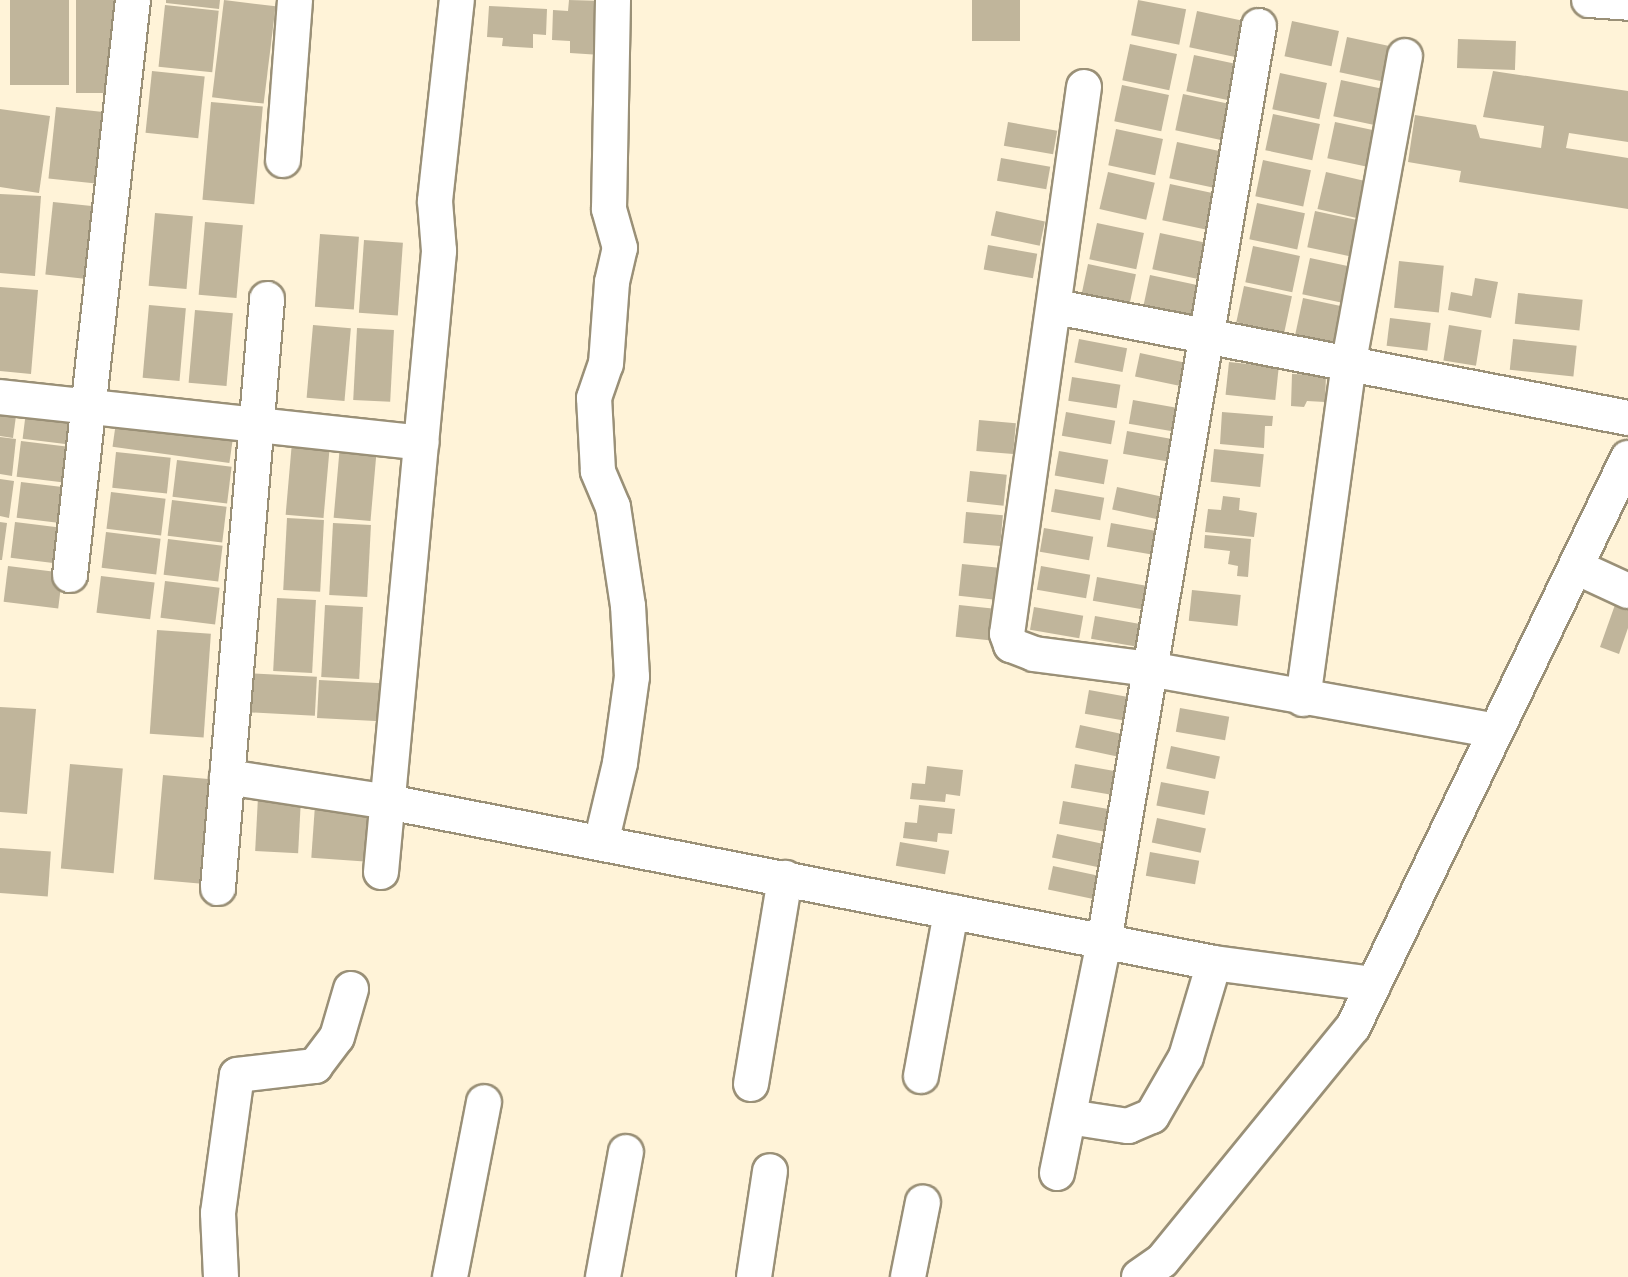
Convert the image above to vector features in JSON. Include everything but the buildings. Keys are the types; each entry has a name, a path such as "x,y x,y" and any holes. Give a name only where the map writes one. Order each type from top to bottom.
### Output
{"street":[{"path":"70,575 133,0"},
{"path":"283,160 295,0"},
{"path":"381,872 439,251 435,201 457,0"},
{"path":"601,843 620,763 632,677 628,606 613,507 598,471 594,398 606,364 610,297 620,248 609,209 613,0"},
{"path":"1589,0 1628,3"},
{"path":"1057,1173 1104,942 1259,26"},
{"path":"1303,699 1349,361 1405,56"},
{"path":"1084,87 1056,307 1007,634 1011,645 1034,654 1149,669 1303,699 1496,731"},
{"path":"218,888 267,299"},
{"path":"1056,307 1349,361 1628,418"},
{"path":"0,397 421,443"},
{"path":"1139,1277 1162,1261 1353,1027 1628,458"},
{"path":"1576,567 1628,591"},
{"path":"227,777 388,802 1214,963 1374,984"},
{"path":"751,1084 785,878"},
{"path":"921,1076 951,912"},
{"path":"1069,1117 1128,1126 1152,1116 1186,1057 1214,963"},
{"path":"221,1277 218,1213 232,1085 237,1075 315,1066 337,1037 351,989"},
{"path":"450,1277 484,1102"},
{"path":"603,1277 626,1152"},
{"path":"754,1277 770,1171"},
{"path":"908,1277 923,1202"}]}
